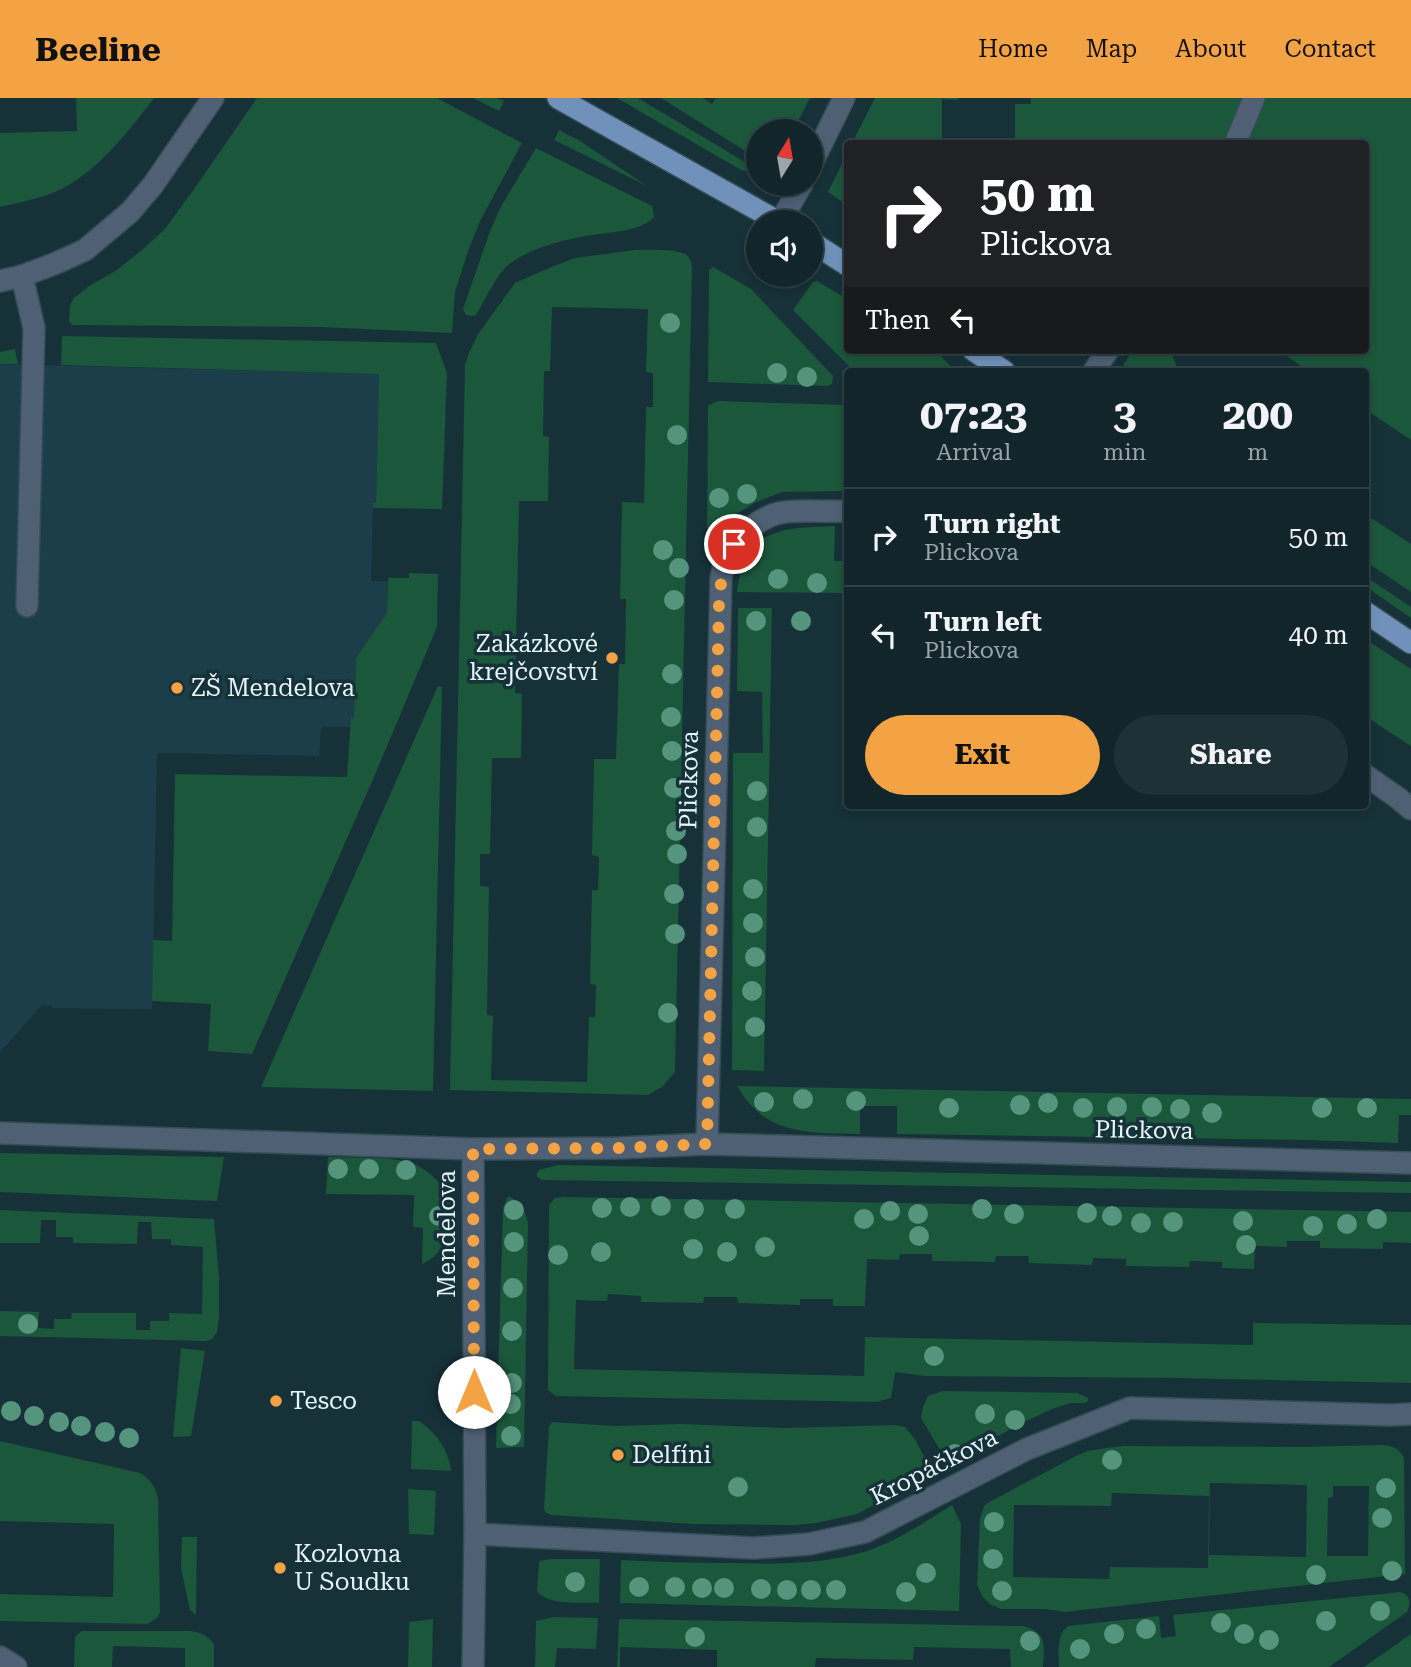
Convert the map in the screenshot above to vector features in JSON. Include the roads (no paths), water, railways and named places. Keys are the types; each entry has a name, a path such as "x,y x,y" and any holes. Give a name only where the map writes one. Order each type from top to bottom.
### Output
{"main road":[{"path":"558,98 759,210"},
{"path":"823,249 844,263"},
{"path":"979,354 1000,368"},
{"path":"1369,615 1411,643"}],"street":[{"path":"0,281 22,276 85,250 130,212 153,185 213,98"},
{"path":"823,141 844,98"},
{"path":"1237,140 1254,98"},
{"path":"22,276 34,328 27,606"},
{"name":"Plickova","path":"707,1144 721,578 726,559 734,544 748,530 766,519 783,512 844,511"},
{"path":"1369,778 1411,809"},
{"name":"Mendelova","path":"0,1133 473,1149 475,1534 472,1667"},
{"name":"Plickova","path":"473,1149 707,1144 1411,1163"},
{"name":"Kropáčkova","path":"475,1534 754,1548 809,1544 864,1532 1027,1449 1130,1408 1411,1414"},
{"path":"0,1657 16,1667"}],"place":[{"name":"Zakázkové krejčovství","path":"612,658"},
{"name":"ZŠ Mendelova","path":"177,688"},
{"name":"Tesco","path":"276,1401"},
{"name":"Delfíni","path":"618,1455"},
{"name":"Kozlovna U Soudku","path":"280,1568"}]}
